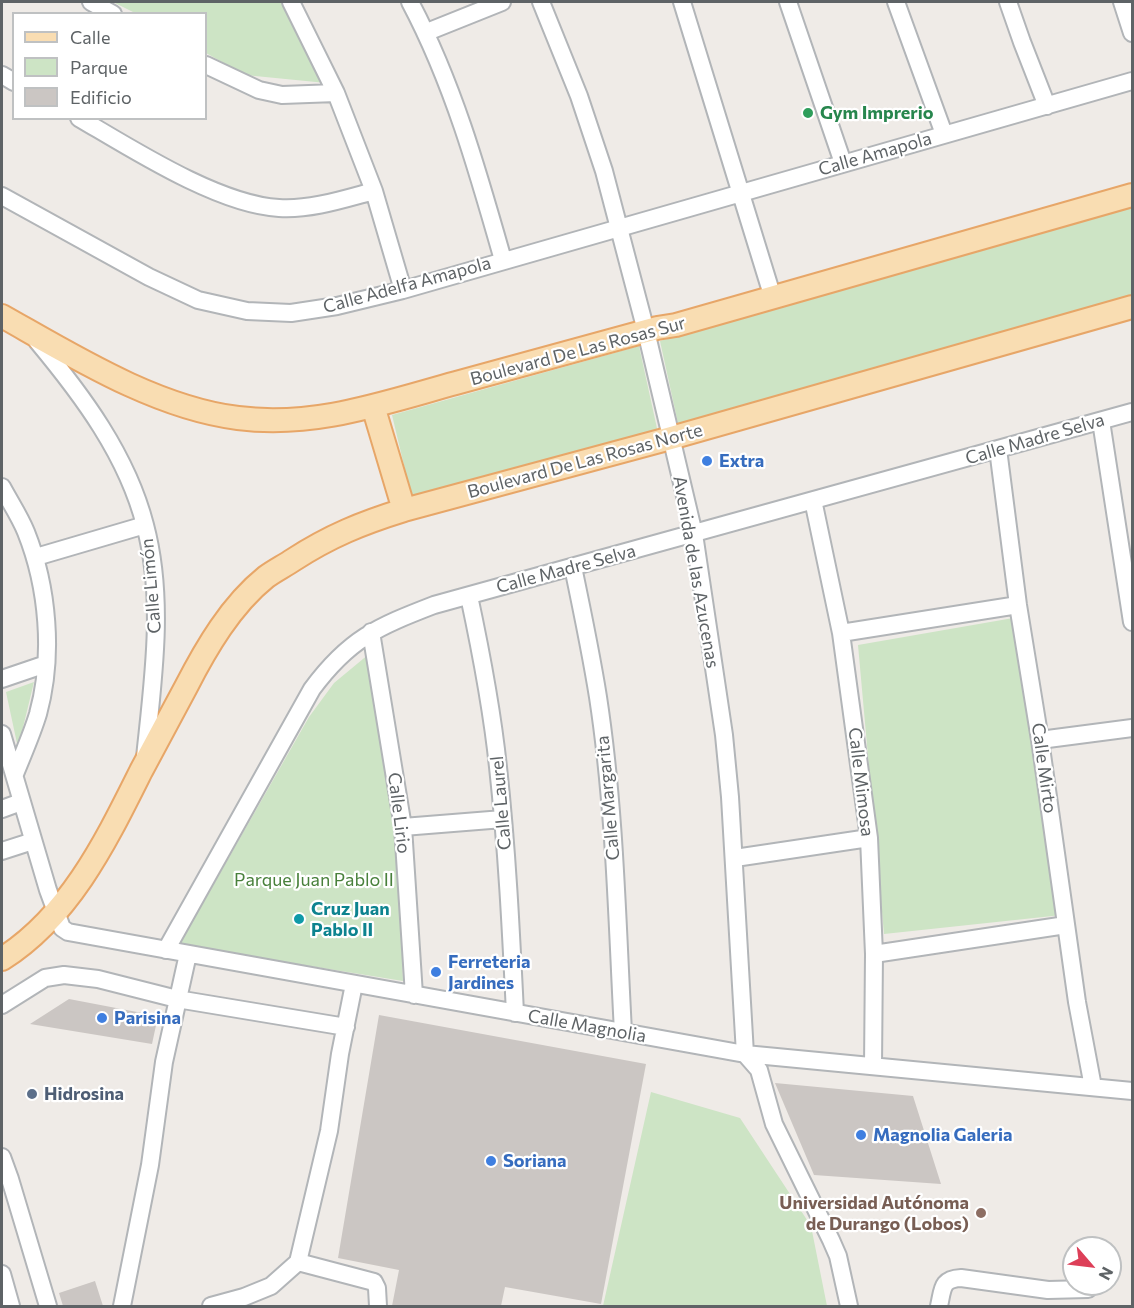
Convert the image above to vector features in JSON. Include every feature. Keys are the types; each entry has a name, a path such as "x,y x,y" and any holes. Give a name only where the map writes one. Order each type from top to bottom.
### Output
{"main road":[{"name":"Boulevard De Las Rosas Sur","path":"2,316 133,386 165,399 207,412 238,418 289,420 321,418 676,325 1132,195"},
{"name":"Boulevard De Las Rosas Norte","path":"2,959 57,913 74,891 96,855 194,672 215,637 240,604 266,577 333,536 404,510 671,438 1132,308"},
{"path":"373,406 404,510"}],"street":[{"path":"91,2 109,12"},
{"path":"291,2 336,93 374,191 403,290"},
{"path":"410,2 427,32 455,105 478,173 503,260"},
{"path":"427,32 502,2"},
{"name":"Avenida de las Azucenas","path":"542,2 579,96 604,171 646,331 694,534 724,735 735,858 745,1054"},
{"path":"682,2 773,298"},
{"path":"788,2 843,163"},
{"path":"896,2 944,134"},
{"path":"1008,2 1047,106"},
{"path":"1122,2 1132,33"},
{"path":"207,65 259,90 282,95 336,93"},
{"name":"Calle Amapola","path":"619,228 1132,81"},
{"path":"83,120 193,181 238,201 279,208 323,205 374,191"},
{"name":"Calle Adelfa Amapola","path":"2,196 149,277 198,300 247,311 291,313 337,306 403,290 619,228"},
{"name":"Calle Limón","path":"30,332 79,394 103,430 124,469 145,525 156,614 155,670 144,766"},
{"name":"Calle Madre Selva","path":"166,950 312,689 329,665 371,632 434,605 1132,412"},
{"path":"1101,421 1128,566 1132,622"},
{"name":"Calle Mirto","path":"998,449 1018,605 1040,740 1086,1061 1093,1087"},
{"path":"2,487 25,529 36,557 42,592 46,664 38,713 15,774"},
{"name":"Calle Mimosa","path":"813,500 842,633 869,838 874,954 873,1066"},
{"path":"36,557 145,525"},
{"name":"Calle Margarita","path":"573,567 598,697 607,778 615,876 623,1032"},
{"name":"Calle Laurel","path":"469,596 487,687 503,819 515,1013"},
{"path":"842,633 1018,605"},
{"name":"Calle Lirio","path":"371,632 403,827 414,995"},
{"path":"2,679 46,664"},
{"path":"1040,740 1132,728"},
{"path":"2,734 21,802 57,913"},
{"path":"2,809 21,802"},
{"path":"403,827 503,819"},
{"path":"735,858 869,838"},
{"path":"2,850 33,841"},
{"name":"Calle Magnolia","path":"57,913 63,928 68,932 745,1054 1132,1091"},
{"path":"874,954 1066,925"},
{"path":"122,1306 148,1175 159,1090 188,954"},
{"path":"2,1005 45,978 64,975 98,980 177,999 346,1027"},
{"path":"211,1306 245,1302 271,1286 298,1262 327,1140 340,1054 354,984"},
{"path":"745,1054 759,1070 774,1125 831,1240 849,1306"},
{"path":"2,1157 48,1306"},
{"path":"298,1262 372,1281 377,1288 378,1306"},
{"path":"2,1274 11,1306"},
{"path":"939,1306 943,1287 951,1279 961,1278 1048,1290 1062,1290"}],"green space":[{"path":"113,2 282,2 326,83 245,75 207,54 207,12 133,12"},
{"path":"1132,207 1132,299 679,428 660,341"},
{"path":"639,346 658,433 413,503 392,415"},
{"path":"1019,617 1062,915 884,934 858,645"},
{"name":"Parque Juan Pablo II","path":"369,654 397,829 403,981 179,945 309,717 334,683"},
{"path":"34,682 18,748 6,692"},
{"path":"651,1092 740,1118 811,1226 827,1306 603,1306"}],"building":[{"path":"69,999 158,1016 152,1044 30,1024"},
{"name":"Soriana","path":"379,1015 646,1064 601,1304 505,1287 501,1306 392,1306 399,1270 338,1258"},
{"name":"Magnolia Galeria","path":"775,1083 913,1096 941,1184 814,1175"},
{"path":"95,1281 103,1306 63,1306 59,1293"}],"place":[{"name":"Gym Imprerio","path":"808,113"},
{"name":"Extra","path":"707,461"},
{"name":"Cruz Juan Pablo II","path":"299,919"},
{"name":"Ferreteria Jardines","path":"436,972"},
{"name":"Parisina","path":"102,1018"},
{"name":"Hidrosina","path":"32,1094"},
{"name":"Magnolia Galeria","path":"861,1135"},
{"name":"Soriana","path":"491,1161"},
{"name":"Universidad Autónoma de Durango (Lobos)","path":"981,1213"}]}
